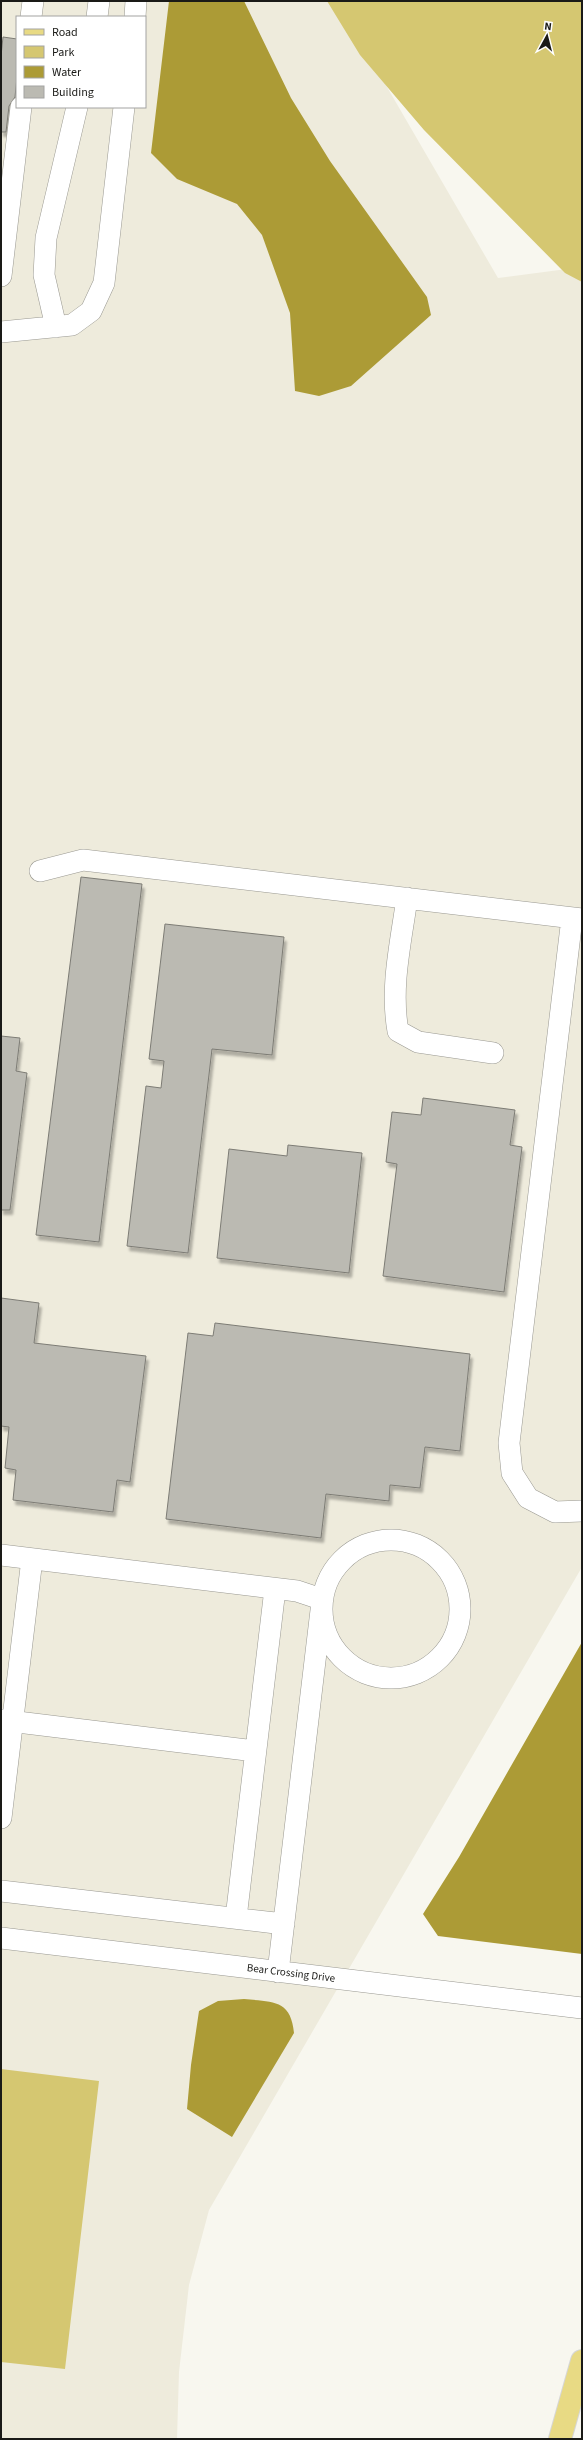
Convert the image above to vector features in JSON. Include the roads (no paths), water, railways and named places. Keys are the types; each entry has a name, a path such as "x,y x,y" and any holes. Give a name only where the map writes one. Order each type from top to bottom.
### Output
{"main road":[{"path":"560,2439 582,2361"}],"lane":[{"path":"31,16 33,1"},
{"path":"97,16 99,1"},
{"path":"135,16 136,1"},
{"path":"1,276 21,108"},
{"path":"56,327 44,275 46,238 77,108"},
{"path":"1,332 72,325 91,311 104,283 124,108"},
{"path":"40,871 83,860 577,919 509,1443 512,1472 528,1498 555,1512 582,1511"},
{"path":"407,898 395,983 395,1011 398,1031 418,1042 493,1053"},
{"path":"278,1972 322,1602 327,1582 337,1565 352,1552 364,1546 390,1540 410,1542 428,1550 446,1566 457,1587 461,1610 457,1633 445,1654 427,1669 405,1677 382,1678 359,1671 340,1657 329,1641 322,1622 322,1602"},
{"path":"1,1555 274,1589 307,1594 322,1602"},
{"path":"1,1818 7,1721 32,1559"},
{"path":"236,1918 274,1589"},
{"path":"7,1721 255,1751"},
{"path":"1,1891 284,1924"},
{"name":"Bear Crossing Drive","path":"1,1938 582,2008"}],"water":[{"path":"169,1 244,1 291,98 330,161 427,297 431,315 351,386 319,396 295,391 290,313 262,235 237,204 177,179 151,153"},
{"path":"582,1642 582,1954 438,1936 423,1914 459,1857"},
{"path":"244,1999 271,2002 284,2008 289,2014 294,2033 232,2137 187,2109 191,2065 199,2011 218,2001"}]}
